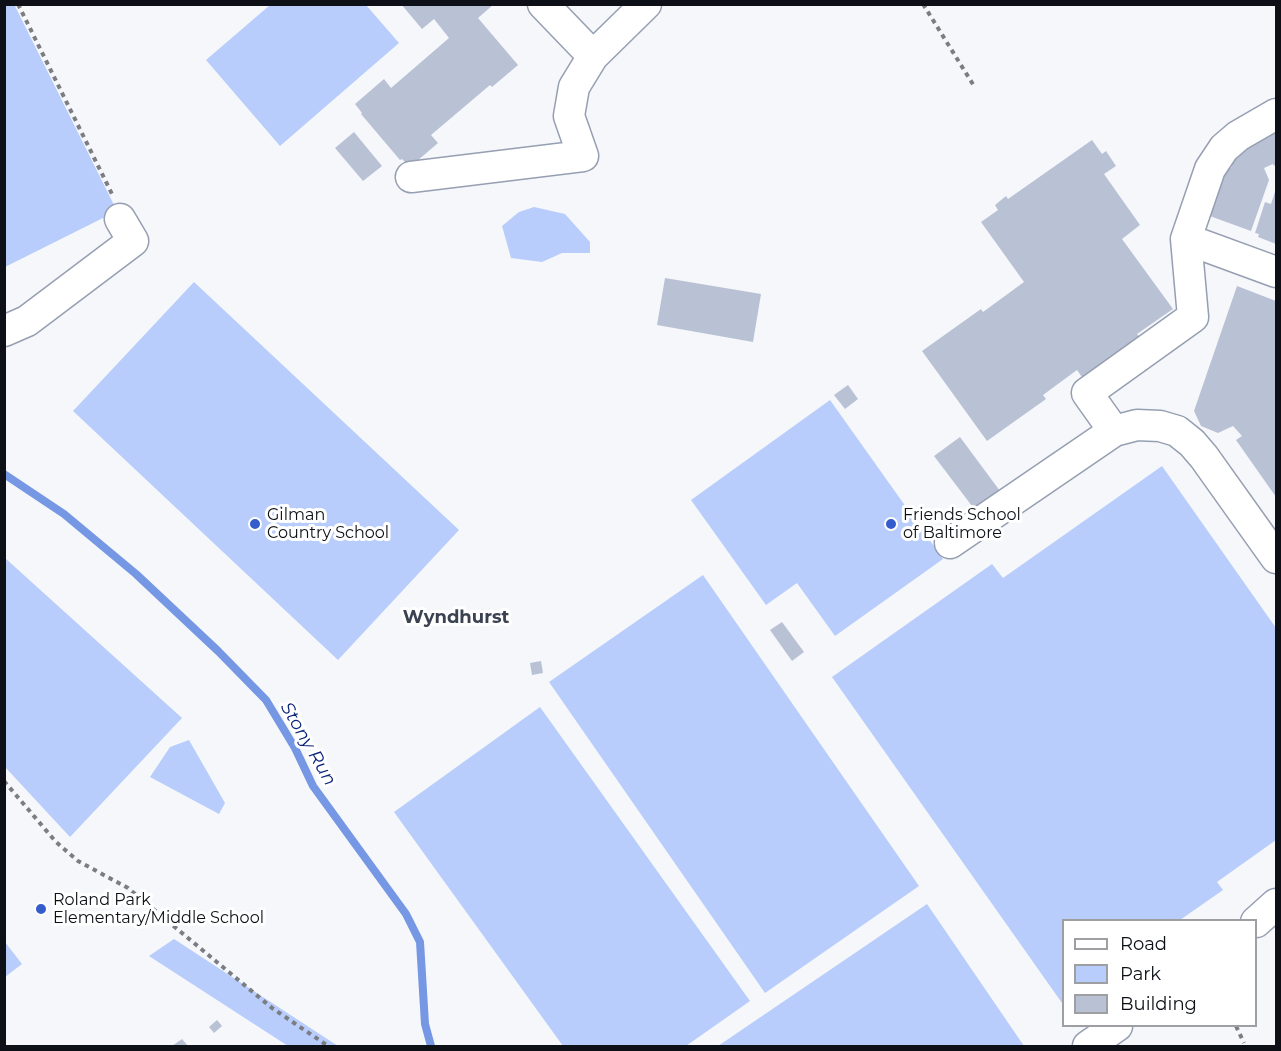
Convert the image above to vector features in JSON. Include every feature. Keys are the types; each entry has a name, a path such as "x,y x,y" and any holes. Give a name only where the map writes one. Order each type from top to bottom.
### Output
{"lane":[{"path":"543,4 593,56"},
{"path":"411,177 583,156 569,116 574,87 593,56 646,4"},
{"path":"1114,431 1087,393 1193,317 1186,239 1210,169 1224,148 1238,136 1276,114"},
{"path":"4,331 27,321 133,241 120,219"},
{"path":"1186,239 1276,272"},
{"path":"950,543 1114,431 1137,425 1160,426 1177,431 1204,457 1276,558"},
{"path":"1257,921 1276,904"},
{"path":"1088,1047 1116,1027"}],"path":[{"path":"18,4 115,200 120,219"},
{"path":"923,4 974,87"},
{"path":"4,781 56,843 78,861 128,888 272,1008 325,1046"},
{"path":"4,786 11,789"},
{"path":"1236,1027 1244,1043"}],"green space":[{"path":"14,4 117,211 5,267 4,5"},
{"path":"270,5 366,5 399,43 280,146 206,60"},
{"path":"534,207 565,214 590,242 590,253 562,253 542,262 511,258 502,226 519,212"},
{"path":"194,282 459,530 338,660 73,411"},
{"path":"830,400 943,559 835,636 797,583 766,605 691,500"},
{"path":"1162,466 1276,628 1276,840 1217,882 1223,890 1181,919 1062,919 1062,1003 832,677 992,564 1003,578"},
{"path":"5,558 182,718 70,837 5,767"},
{"path":"703,575 919,886 765,993 549,682"},
{"path":"540,707 750,1001 686,1046 563,1046 394,812"},
{"path":"189,740 225,803 219,814 150,777 170,747"},
{"path":"927,904 1024,1046 718,1046"},
{"path":"174,939 338,1046 288,1046 149,956"},
{"path":"5,942 22,964 5,977"}],"building":[{"path":"401,4 494,4 478,18 518,65 492,87 490,85 431,135 438,143 410,167 402,159 400,160 355,104 384,79 391,88 449,38 434,19 422,29"},
{"path":"1276,121 1276,164 1264,168 1269,180 1251,231 1207,215 1225,166 1231,168 1239,146"},
{"path":"354,132 382,166 363,181 335,148"},
{"path":"1092,140 1102,154 1106,151 1116,166 1104,174 1140,225 1122,239 1173,309 1137,334 1141,339 1084,380 1077,370 1043,395 1046,399 987,441 922,351 981,309 983,312 1024,282 981,222 998,210 995,205 1006,196 1008,199"},
{"path":"1276,189 1276,244 1258,237 1259,234 1255,233 1265,202 1271,204"},
{"path":"665,278 761,294 753,342 657,325"},
{"path":"1237,286 1276,301 1276,497 1236,440 1242,436 1233,426 1218,433 1201,426 1194,411"},
{"path":"848,385 858,399 845,409 834,395"},
{"path":"960,437 1000,491 975,510 934,456"},
{"path":"782,622 804,652 792,661 770,630"},
{"path":"541,661 543,673 532,675 530,663"},
{"path":"217,1020 222,1026 214,1033 209,1027"},
{"path":"182,1039 188,1046 172,1046"}],"waterway":[{"name":"Stony Run","path":"4,474 64,514 136,574 266,700 295,748 313,786 406,914 420,942 425,1024 431,1046"}],"place":[{"name":"Gilman Country School","path":"255,524"},
{"name":"Friends School of Baltimore","path":"891,524"},
{"name":"Roland Park Elementary/Middle School","path":"41,909"}],"district":[{"name":"Wyndhurst","path":"456,618"}]}
